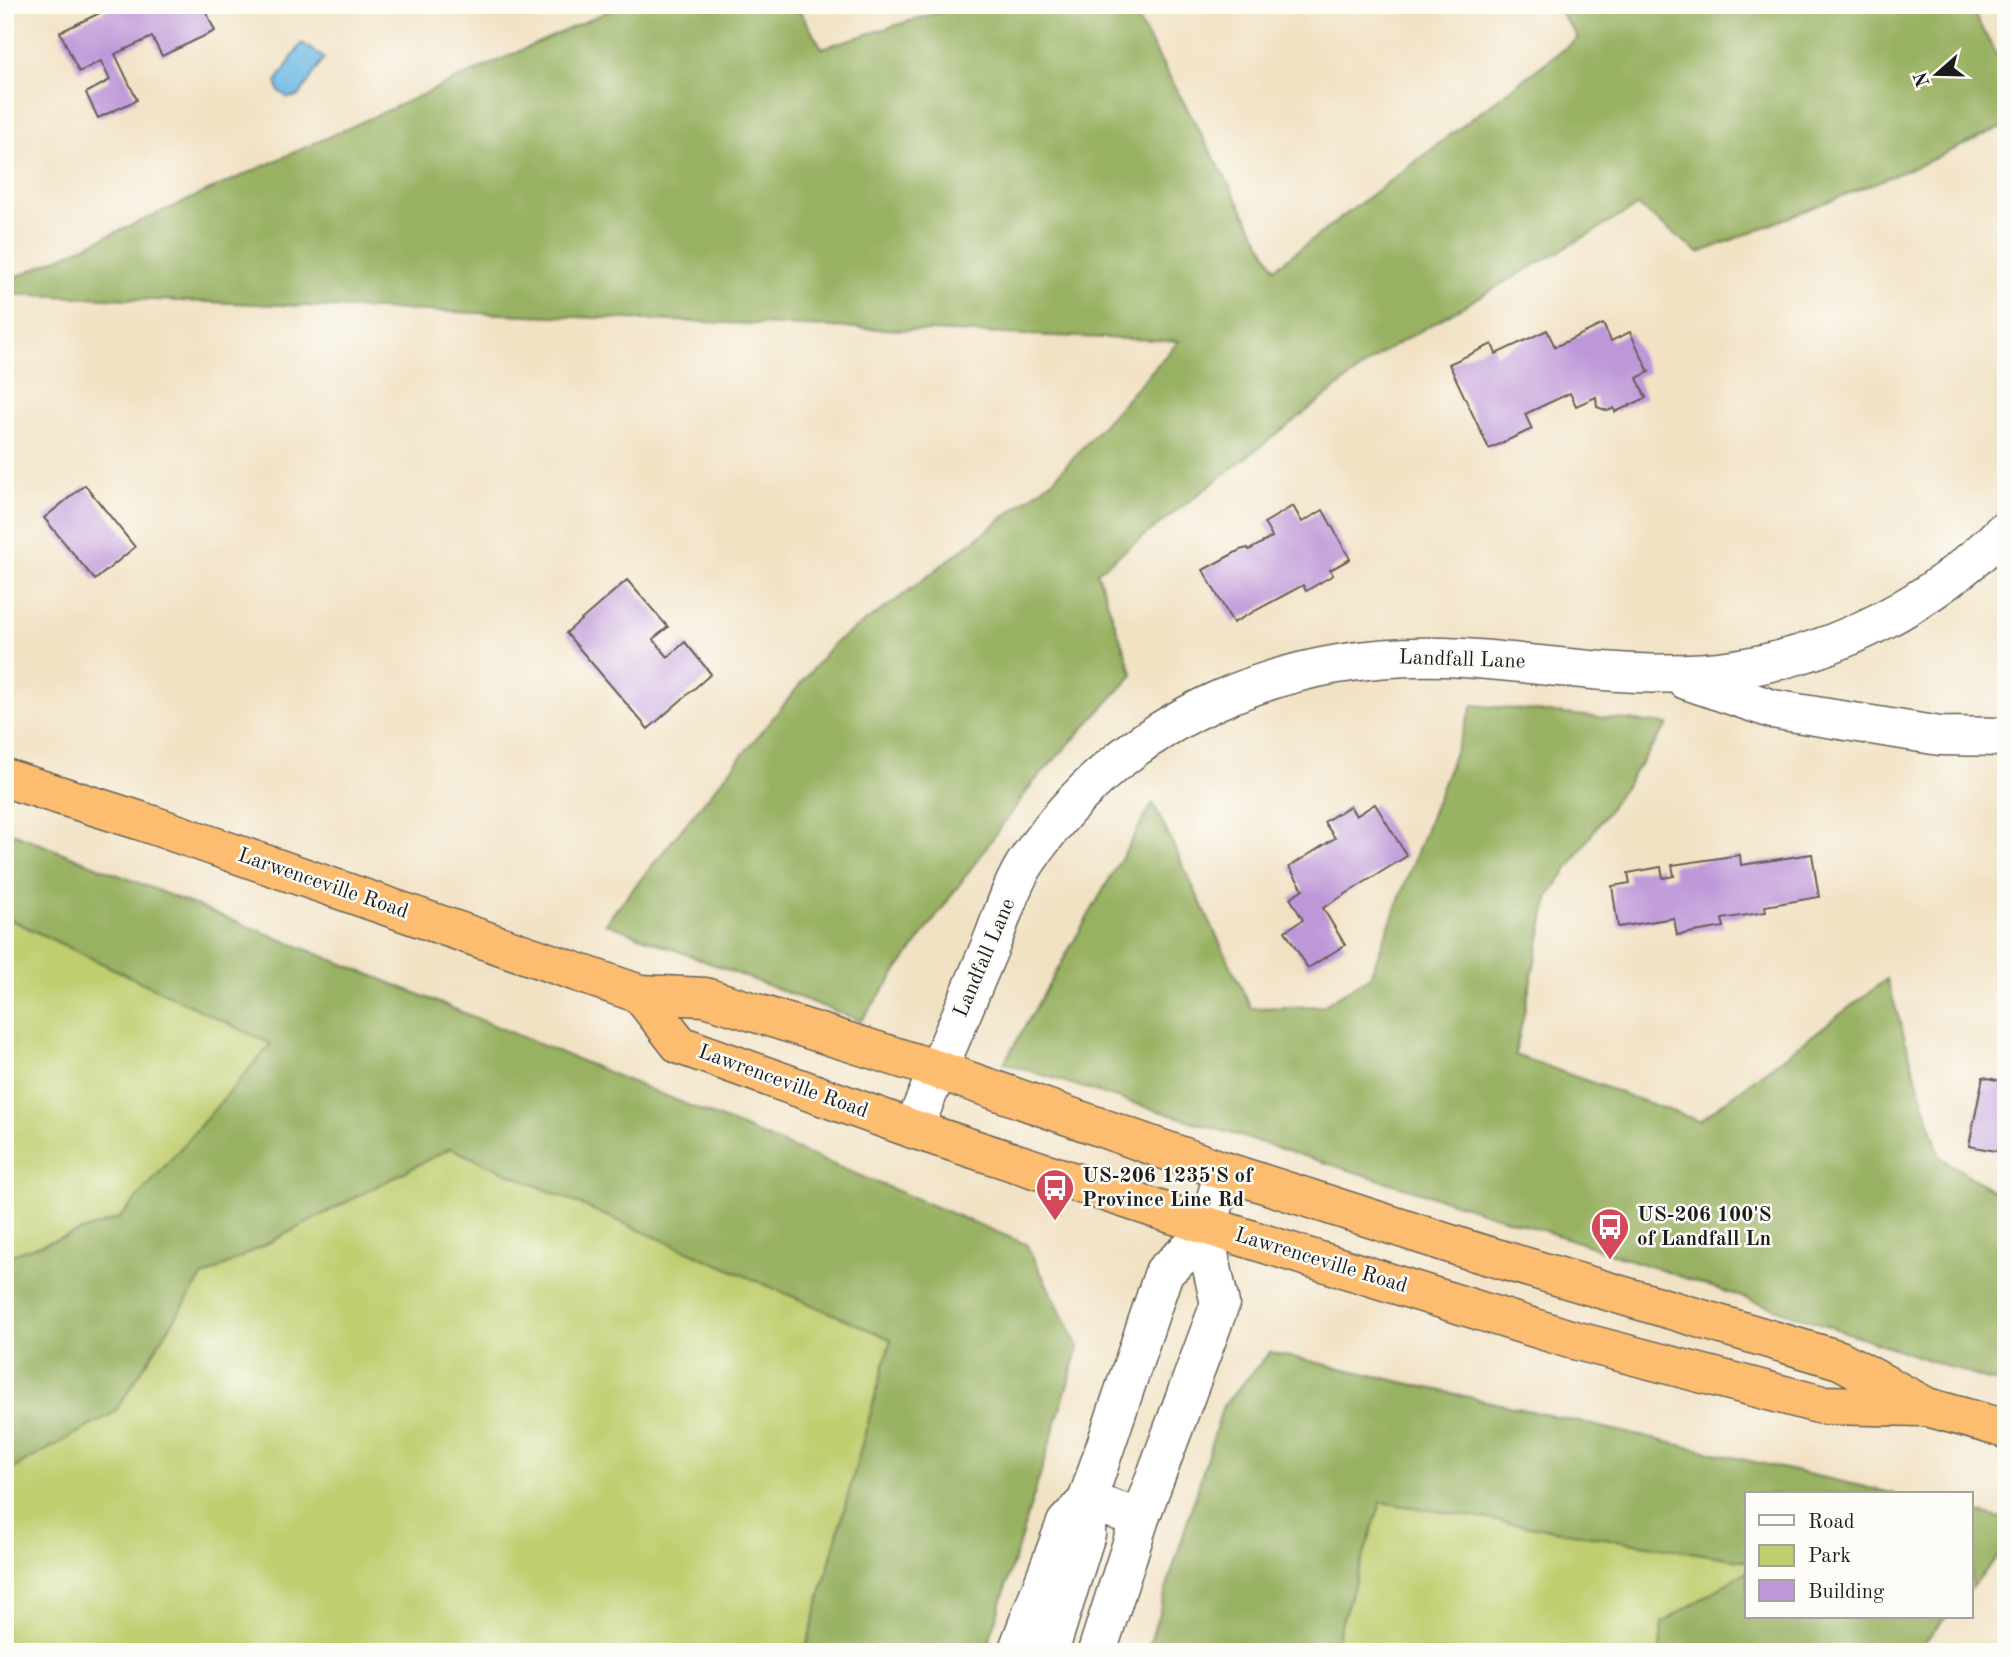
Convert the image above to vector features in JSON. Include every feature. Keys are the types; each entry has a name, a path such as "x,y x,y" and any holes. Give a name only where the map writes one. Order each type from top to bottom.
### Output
{"highway":[{"name":"Larwenceville Road","path":"5,778 141,821 640,994"},
{"name":"Lawrenceville Road","path":"640,994 705,997 938,1070 1224,1171 1469,1250 1840,1360 1927,1407 2006,1429"},
{"name":"Lawrenceville Road","path":"640,994 680,1045 1206,1231 1570,1339 1822,1405 1927,1407"}],"street":[{"name":"Landfall Lane","path":"913,1129 1025,863 1065,811 1107,771 1159,731 1209,703 1270,678 1334,662 1408,655 1668,674 1755,665 1789,658 1850,637 1916,603 1975,560 2006,529"},
{"path":"1668,674 1772,709 1940,736 2006,737"},
{"path":"1097,1652 1140,1518 1220,1304 1206,1231 1224,1171"},
{"path":"1049,1652 1086,1534 1087,1501 1164,1272 1206,1231"},
{"path":"1087,1501 1140,1518"},
{"path":"1017,1652 1066,1523 1087,1501"}],"green space":[{"path":"622,5 796,5 822,48 962,5 1130,5 1275,268 1578,38 1555,5 1969,5 2006,72 2006,125 1927,162 1699,253 1638,206 1382,353 1097,572 1133,675 1032,784 861,1021 605,923 834,643 898,599 1055,478 1179,341 5,294 5,282"},
{"path":"1473,705 1668,724 1549,896 1515,1055 1699,1121 1887,979 1940,1157 2006,1199 2006,1386 1548,1232 1004,1063 1153,803 1251,1008 1323,1006 1370,976"},
{"path":"5,830 391,983 1026,1244 1079,1347 986,1652 805,1652 891,1339 450,1148 201,1278 115,1412 5,1473 5,1257 120,1218 271,1044 5,917"},
{"path":"5,917 272,1044 120,1218 5,1257"},
{"path":"450,1148 891,1339 805,1652 5,1652 5,1473 115,1412 201,1278"},
{"path":"1270,1352 1887,1492 1745,1492 1745,1561 1381,1502 1332,1652 1147,1652 1223,1406"},
{"path":"1381,1502 1745,1561 1745,1572 1662,1623 1660,1652 1332,1652"},
{"path":"1972,1511 2006,1519 2006,1547 1972,1587"},
{"path":"1745,1572 1745,1618 1945,1618 1916,1652 1660,1652 1662,1623"}],"water":[{"path":"302,43 324,58 299,96 288,98 279,91 276,82"}],"building":[{"path":"103,5 203,5 215,31 162,56 152,37 115,54 137,100 98,118 86,93 110,80 101,61 79,72 60,32 106,10"},
{"path":"1603,324 1611,341 1630,332 1649,372 1637,378 1646,398 1615,412 1614,408 1608,411 1597,407 1596,397 1576,406 1570,393 1525,414 1532,429 1489,449 1449,364 1492,344 1496,354 1547,330 1555,347"},
{"path":"85,485 135,547 95,580 44,518"},
{"path":"1293,506 1302,522 1323,510 1350,559 1330,570 1333,575 1306,591 1303,585 1233,623 1203,570 1272,537 1264,523"},
{"path":"627,580 668,627 653,639 668,657 685,642 711,674 648,729 566,633"},
{"path":"1375,804 1407,856 1323,908 1345,945 1308,968 1285,931 1303,920 1290,898 1303,889 1289,867 1335,838 1324,822 1350,806 1356,816"},
{"path":"1812,854 1819,897 1765,906 1766,912 1722,919 1724,927 1677,935 1674,918 1618,927 1612,886 1630,883 1628,873 1661,867 1663,878 1674,876 1672,865 1740,855 1741,865"},
{"path":"1983,1077 2006,1082 2006,1153 1969,1146"}],"place":[{"name":"US-206 1235'S of Province Line Rd","path":"1055,1222"},
{"name":"US-206 100'S of Landfall Ln","path":"1610,1261"}]}
